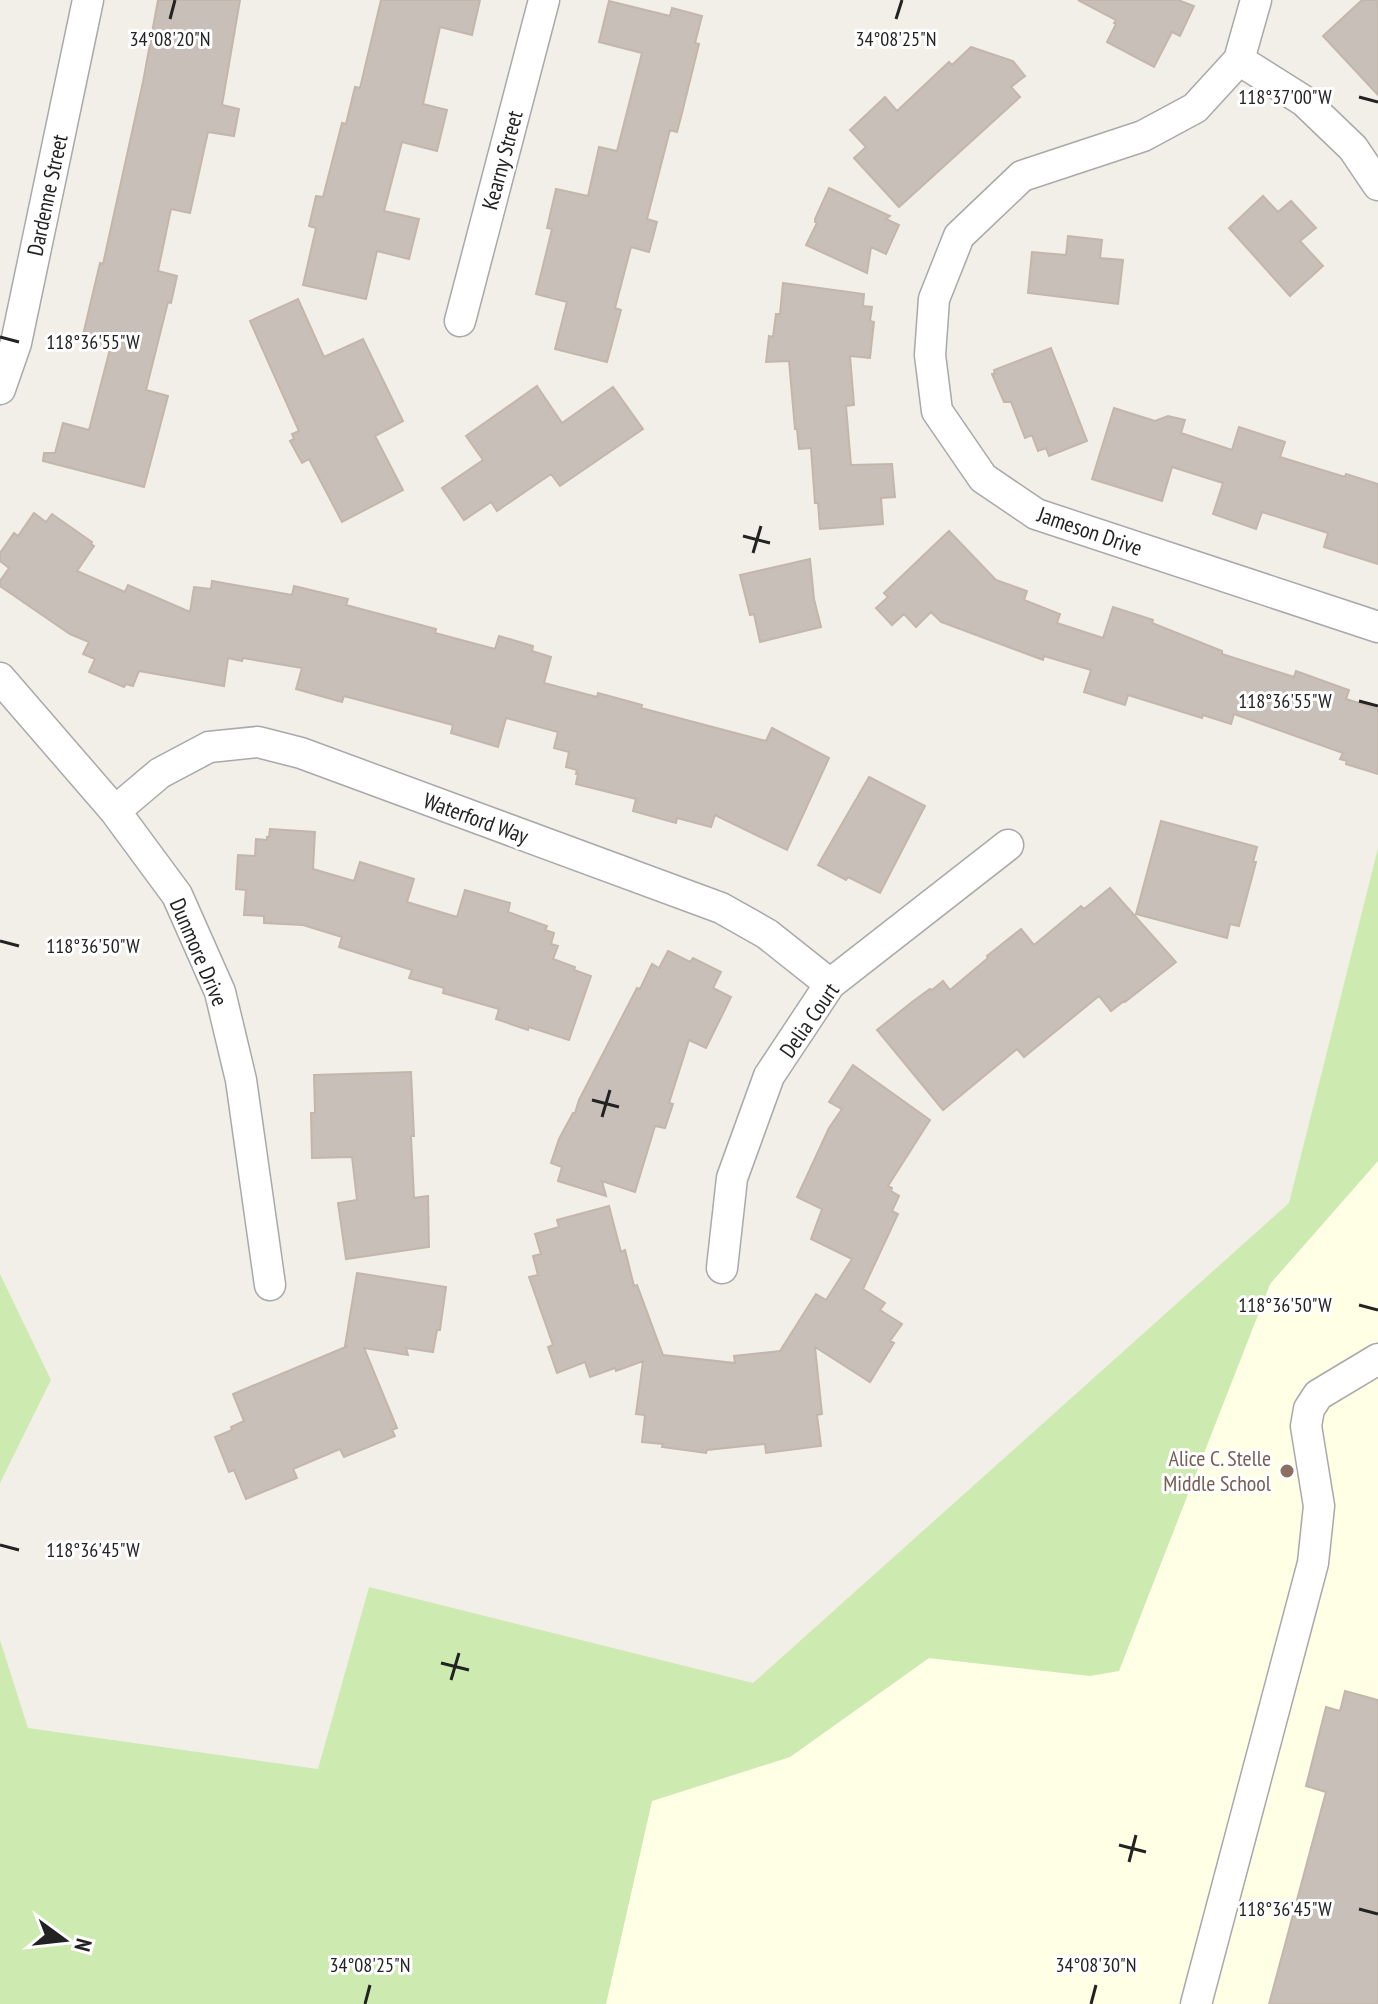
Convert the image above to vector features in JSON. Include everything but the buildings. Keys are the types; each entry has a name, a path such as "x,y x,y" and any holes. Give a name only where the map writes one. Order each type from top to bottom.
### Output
{"street":[{"name":"Dardenne Street","path":"0,389 16,343 88,0"},
{"name":"Kearny Street","path":"460,321 544,0"},
{"name":"Jameson Drive","path":"1256,0 1239,60 1195,108 1143,136 1022,176 959,236 934,299 930,355 937,411 983,478 1036,514 1378,627"},
{"path":"1239,60 1304,101 1353,148 1378,185"},
{"name":"Dunmore Drive","path":"0,678 115,811 177,895 220,992 241,1080 270,1285"},
{"name":"Waterford Way","path":"115,811 160,773 209,747 258,742 301,753 721,908 767,934 830,984"},
{"name":"Delia Court","path":"722,1268 732,1178 769,1076 830,984 1008,845"},
{"path":"1196,2004 1313,1563 1319,1506 1306,1426 1309,1409 1318,1395 1378,1359"}],"shaded area":[{"name":"Alice C. Stelle Middle School","path":"1378,1161 1378,2004 606,2004 652,1801 790,1757 929,1658 1090,1676 1119,1670 1270,1284"}],"green space":[{"path":"1378,848 1378,1161 1270,1284 1119,1671 1090,1676 929,1658 790,1757 652,1801 606,2004 0,2004 0,1640 28,1728 318,1769 369,1587 753,1683 1289,1203"},
{"path":"0,1274 51,1380 0,1483"}],"place":[{"name":"Alice C. Stelle Middle School","path":"1287,1471"}]}
